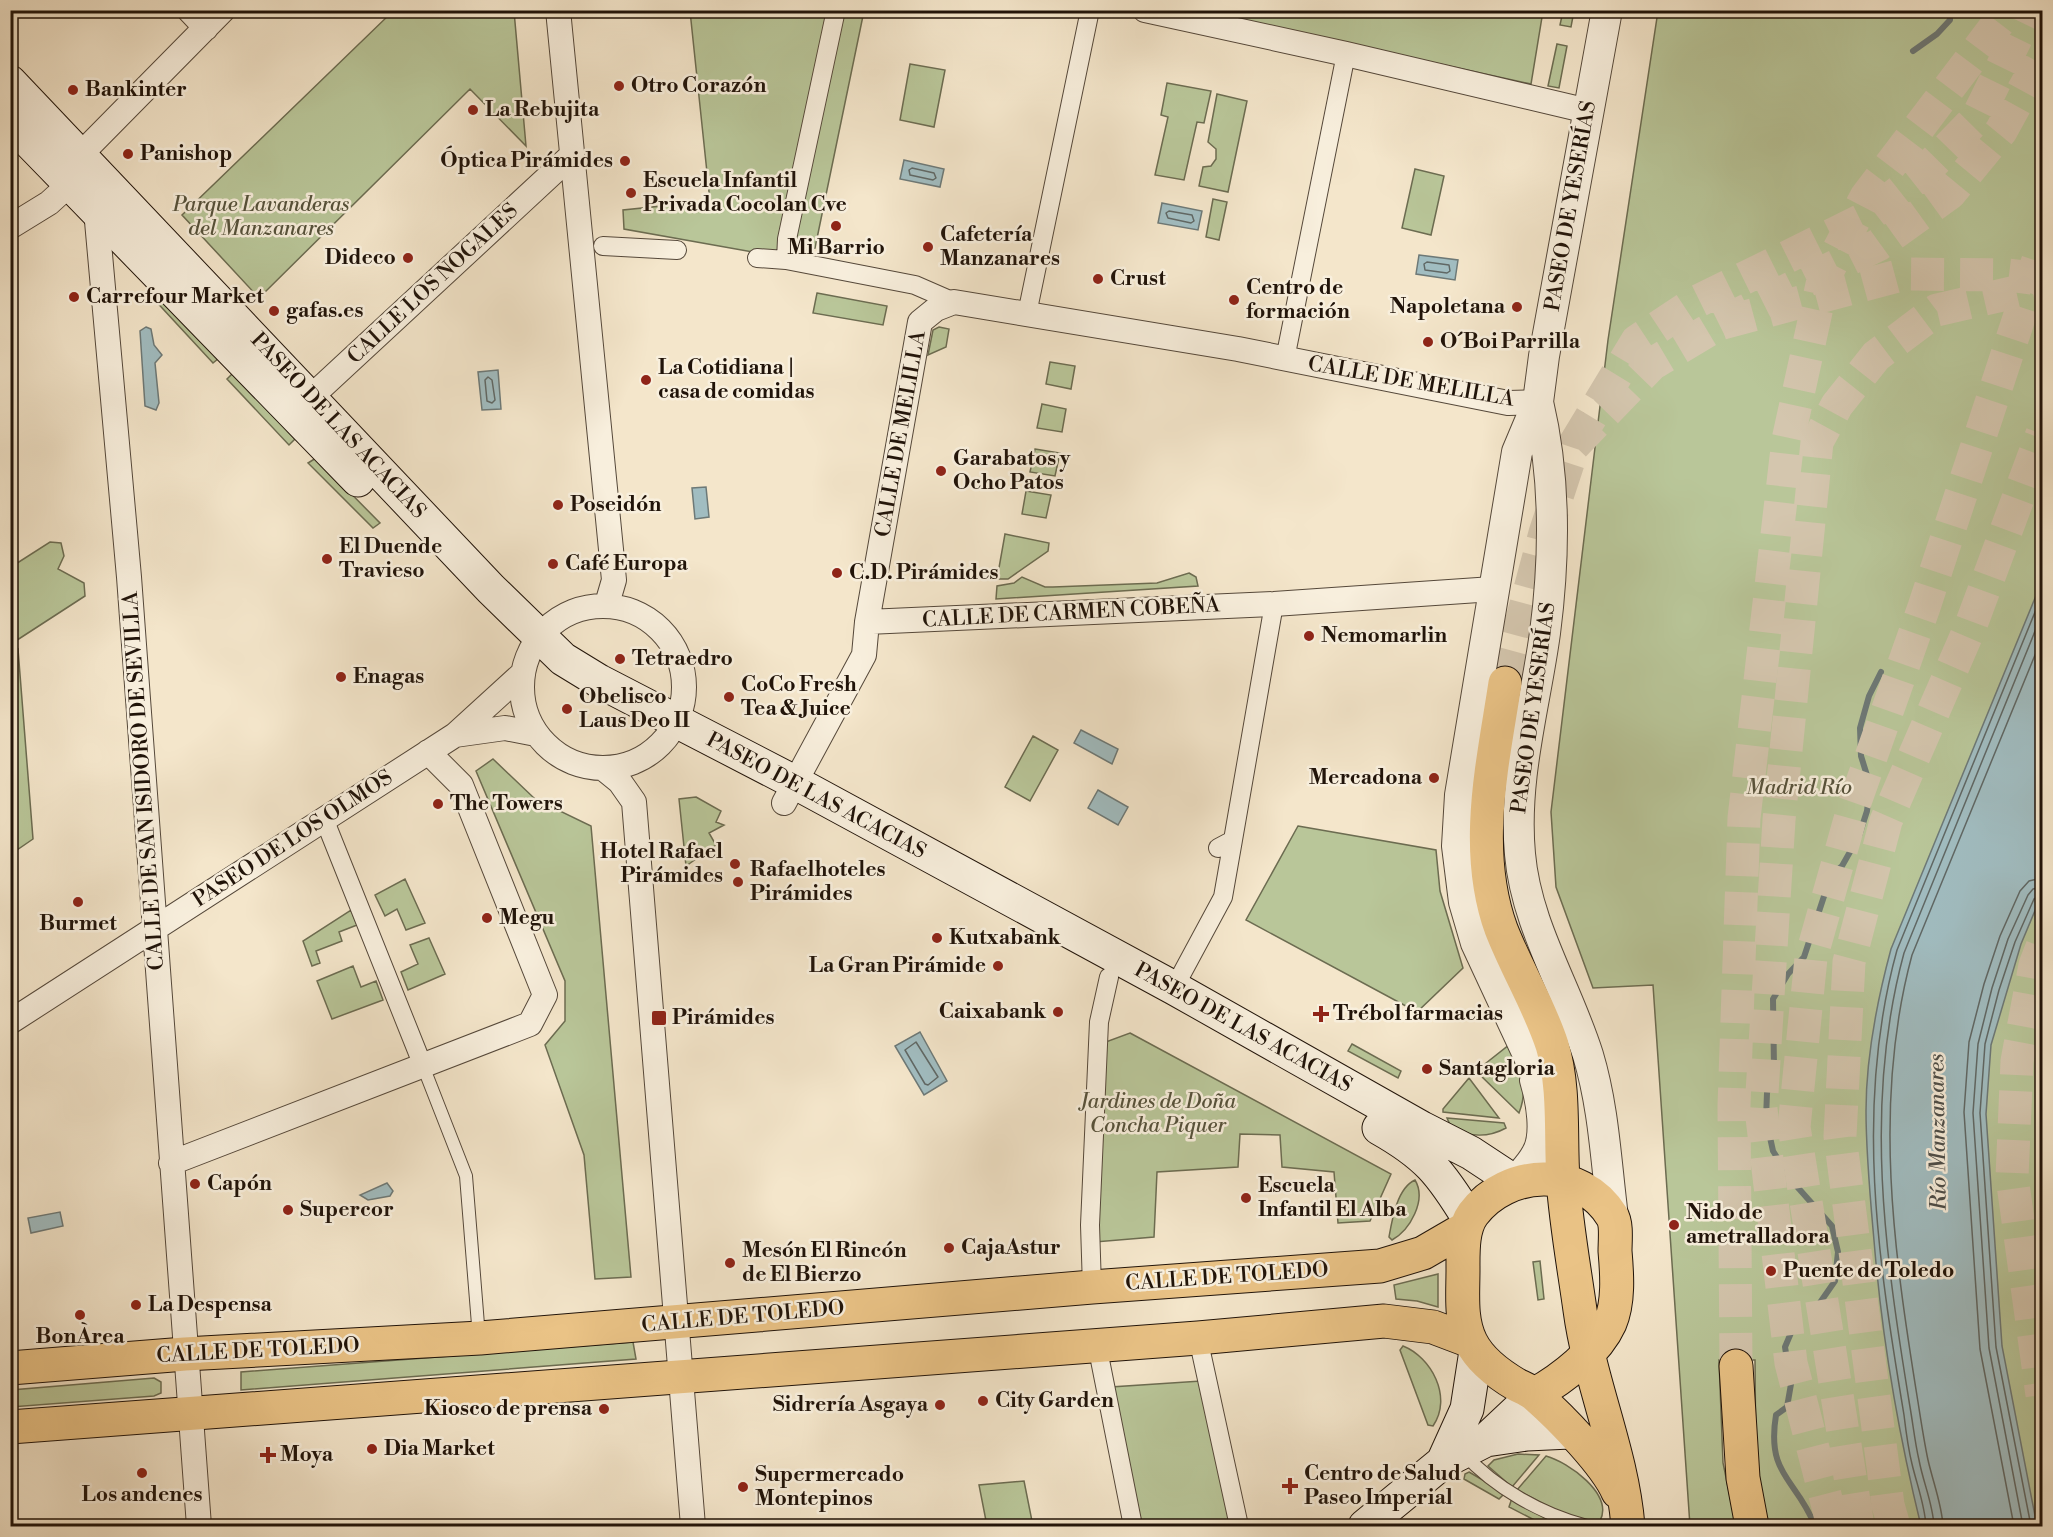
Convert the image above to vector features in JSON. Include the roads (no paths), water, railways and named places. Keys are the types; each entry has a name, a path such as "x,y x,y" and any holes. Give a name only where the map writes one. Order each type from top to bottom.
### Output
{"main road":[{"name":"PASEO DE LAS ACACIAS","path":"10,82 76,168 303,405"},
{"name":"PASEO DE LAS ACACIAS","path":"10,122 76,168 96,210 303,405 491,589 529,655 563,659 670,733 1174,988 1422,1128 1471,1153 1515,1182"},
{"name":"PASEO DE YESERÍAS","path":"1505,682 1488,797 1486,839 1491,894 1501,929 1552,1046 1561,1113 1563,1181 1587,1352 1619,1462 1627,1520"},
{"name":"PASEO DE LAS ACACIAS","path":"790,793 1109,977 1412,1147 1443,1177 1467,1224"},
{"path":"1365,1527 1464,1452 1535,1394 1549,1386 1587,1352 1610,1322 1617,1276 1613,1217 1588,1190 1563,1181 1541,1178 1515,1182"},
{"name":"CALLE DE TOLEDO","path":"10,1368 185,1354 480,1338 1092,1287 1380,1266 1423,1252 1467,1224 1491,1195 1515,1182"},
{"path":"1464,1452 1473,1346 1463,1311 1467,1224"},
{"path":"10,1427 1198,1338 1384,1321 1433,1327 1473,1346 1495,1370 1535,1394 1612,1479 1627,1520"},
{"path":"1736,1366 1742,1469 1752,1527"},
{"path":"1464,1452 1527,1434 1570,1432"}],"street":[{"path":"189,10 206,28"},
{"path":"10,227 49,203 76,168 224,10"},
{"path":"529,655 526,714 536,734 549,748 566,760 584,767 604,769 625,766 645,757 670,733 685,694 682,663 667,636 644,615 607,604 614,580 558,10"},
{"path":"786,260 787,239 836,10"},
{"path":"1027,314 1090,10"},
{"path":"1145,10 1588,111"},
{"name":"PASEO DE YESERÍAS","path":"1561,1113 1530,1059 1476,943 1464,902 1457,846 1460,795 1517,452 1538,402 1544,356 1607,10"},
{"name":"CALLE DE MELILLA","path":"1285,360 1346,54"},
{"name":"CALLE LOS NOGALES","path":"303,405 572,155"},
{"name":"CALLE DE SAN ISIDORO DE SEVILLA","path":"96,210 129,577 199,1527"},
{"path":"603,246 677,250"},
{"name":"CALLE DE MELILLA","path":"757,258 786,260 915,285 954,302 1285,360 1508,403 1538,402"},
{"name":"CALLE DE MELILLA","path":"790,793 864,656 867,622 920,322 936,309 954,302"},
{"name":"PASEO DE YESERÍAS","path":"1538,402 1546,435 1553,548 1545,633 1519,798 1520,856 1530,905 1588,1055 1599,1100 1613,1217"},
{"name":"CALLE DE CARMEN COBEÑA","path":"867,622 1274,604 1493,589"},
{"name":"PASEO DE LOS OLMOS","path":"10,1022 455,735 565,614 581,607 607,604"},
{"path":"1174,988 1223,897 1226,844 1274,604"},
{"name":"PASEO DE LOS OLMOS","path":"455,735 505,728 536,734"},
{"path":"171,1163 530,1024 545,995 461,785 428,752"},
{"path":"604,769 620,782 634,802 693,1527"},
{"path":"324,820 423,1066"},
{"path":"1092,1287 1090,1225 1099,1022 1109,977"},
{"name":"PASEO DE YESERÍAS","path":"1515,1182 1537,1154 1542,1137 1540,1096 1530,1059"},
{"path":"1198,1338 1239,1527"},
{"path":"1097,1345 1133,1527"}],"lane":[{"path":"423,1066 466,1176 480,1338"},
{"path":"1464,1452 1481,1472 1521,1498 1587,1527"}],"water":[{"path":"904,160 944,169 940,187 900,179"},
{"path":"1162,203 1202,211 1198,230 1158,223"},
{"path":"1419,255 1458,260 1455,280 1416,274"},
{"path":"146,327 151,329 154,345 162,355 155,363 159,403 156,410 145,406 140,331"},
{"path":"498,370 501,409 482,410 478,372"},
{"path":"706,487 709,517 695,519 692,488"},
{"name":"Río Manzanares","path":"2042,581 2042,894 2021,944 1991,1045 1986,1114 2002,1346 2037,1526 1921,1526 1893,1390 1878,1286 1866,1129 1866,1090 1870,1049 1891,949"},
{"path":"1081,730 1118,749 1112,764 1074,743"},
{"path":"1098,790 1128,807 1118,825 1088,808"},
{"path":"920,1032 947,1081 924,1095 895,1046"},
{"path":"387,1183 393,1191 390,1196 368,1200 360,1195"},
{"path":"60,1212 63,1226 31,1233 28,1218"}],"waterway":[{"path":"1913,51 1937,34 1950,20 1950,10"},
{"path":"1819,1304 1835,1281 1838,1252 1832,1226 1792,1181 1773,1151 1766,1119 1767,1093 1774,1068 1773,999 1788,974 1804,957 1831,875 1842,866 1859,836 1867,811 1870,785 1861,756 1860,728 1869,696 1881,672"},
{"path":"1796,1321 1785,1347 1791,1384 1787,1407 1776,1415 1775,1451 1779,1465 1808,1510 1815,1526"}],"tunnel":[{"path":"1736,1366 1734,1106 1744,818 1788,440 1823,280 1866,197 2008,10"},
{"path":"1574,445 1637,341 1696,302 1866,218 1924,172 1977,118 2030,10"},
{"path":"1719,324 1878,245 1950,193 2001,131 2042,56"},
{"path":"1858,1526 1794,1127 1811,958 1854,805 1924,607 2042,248"},
{"path":"1505,683 1545,533 1574,445 1652,364 1719,324 1905,274 2007,275 2032,278"},
{"path":"1833,1526 1791,1363 1761,1109 1779,820 1817,442 1837,405 1876,356 1937,310 2042,286"},
{"path":"1894,1526 1888,1505 1840,1136 1849,962 1886,821 1971,625 2042,434"},
{"path":"2042,947 2035,965 2017,1061 2012,1177 2042,1395"}],"place":[{"name":"Otro Corazón","path":"619,86"},
{"name":"Bankinter","path":"73,90"},
{"name":"La Rebujita","path":"473,110"},
{"name":"Panishop","path":"128,154"},
{"name":"Óptica Pirámides","path":"625,161"},
{"name":"Escuela Infantil Privada Cocolan Cve","path":"631,193"},
{"name":"Mi Barrio","path":"836,226"},
{"name":"Cafetería Manzanares","path":"928,247"},
{"name":"Dideco","path":"408,258"},
{"name":"Crust","path":"1098,279"},
{"name":"Carrefour Market","path":"74,297"},
{"name":"Centro de formación","path":"1234,300"},
{"name":"Napoletana","path":"1517,307"},
{"name":"gafas.es","path":"274,311"},
{"name":"O´Boi Parrilla","path":"1428,342"},
{"name":"La Cotidiana | casa de comidas","path":"646,380"},
{"name":"Garabatos y Ocho Patos","path":"941,471"},
{"name":"Poseidón","path":"558,505"},
{"name":"El Duende Travieso","path":"327,559"},
{"name":"Café Europa","path":"553,564"},
{"name":"C.D. Pirámides","path":"837,573"},
{"name":"Nemomarlin","path":"1309,636"},
{"name":"Tetraedro","path":"620,659"},
{"name":"Enagas","path":"341,677"},
{"name":"CoCo Fresh Tea & Juice","path":"729,697"},
{"name":"Obelisco Laus Deo II","path":"567,709"},
{"name":"Mercadona","path":"1434,778"},
{"name":"The Towers","path":"438,804"},
{"name":"Hotel Rafael Pirámides","path":"735,864"},
{"name":"Rafaelhoteles Pirámides","path":"738,882"},
{"name":"Burmet","path":"78,902"},
{"name":"Megu","path":"487,918"},
{"name":"Kutxabank","path":"937,938"},
{"name":"La Gran Pirámide","path":"998,966"},
{"name":"Caixabank","path":"1058,1012"},
{"name":"Trébol farmacias","path":"1321,1014"},
{"name":"Pirámides","path":"659,1018"},
{"name":"Santagloria","path":"1427,1069"},
{"name":"Capón","path":"195,1184"},
{"name":"Escuela Infantil El Alba","path":"1246,1198"},
{"name":"Supercor","path":"288,1210"},
{"name":"Nido de ametralladora","path":"1674,1225"},
{"name":"CajaAstur","path":"949,1248"},
{"name":"Mesón El Rincón de El Bierzo","path":"730,1263"},
{"name":"Puente de Toledo","path":"1771,1271"},
{"name":"La Despensa","path":"136,1305"},
{"name":"BonÀrea","path":"80,1315"},
{"name":"City Garden","path":"983,1401"},
{"name":"Sidrería Asgaya","path":"940,1405"},
{"name":"Kiosco de prensa","path":"604,1409"},
{"name":"Dia Market","path":"372,1449"},
{"name":"Moya","path":"268,1455"},
{"name":"Los andenes","path":"142,1473"},
{"name":"Centro de Salud Paseo Imperial","path":"1290,1486"},
{"name":"Supermercado Montepinos","path":"743,1487"}],"park label":[{"name":"Parque Lavanderas del Manzanares","path":"261,217"},
{"name":"Madrid Río","path":"1799,788"},
{"name":"Jardines de Doña Concha Piquer","path":"1158,1114"}]}
